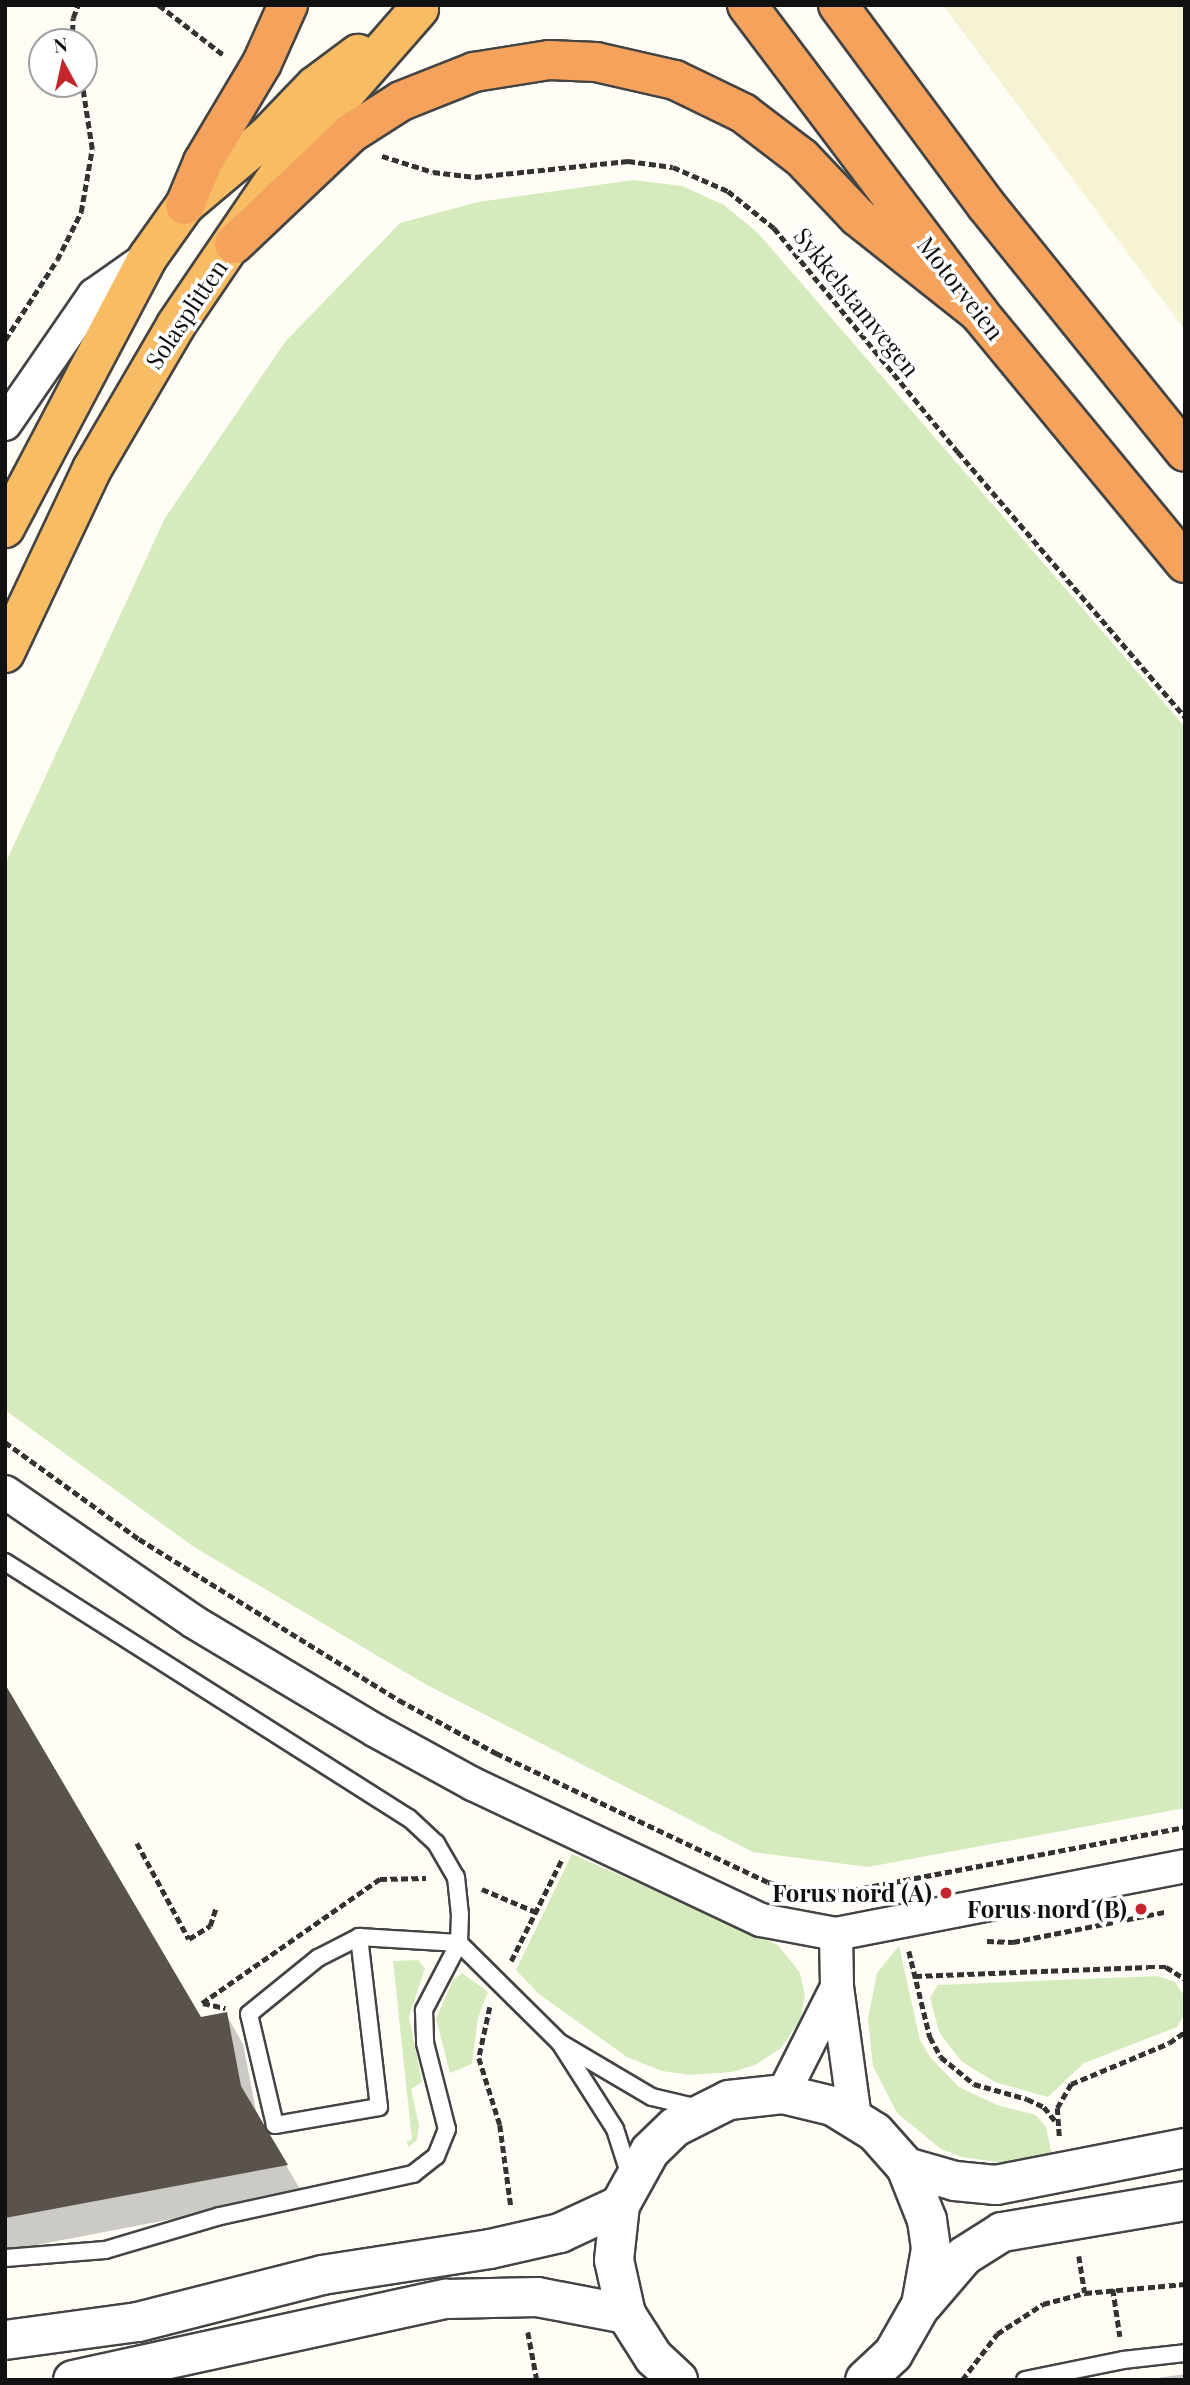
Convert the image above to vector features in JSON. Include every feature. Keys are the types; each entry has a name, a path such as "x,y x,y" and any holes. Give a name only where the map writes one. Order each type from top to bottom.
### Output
{"highway":[{"path":"185,205 203,162 262,63 288,5"},
{"name":"Motorveien","path":"747,5 979,313 1185,563"},
{"path":"838,5 986,205 1185,452"},
{"name":"Solasplitten","path":"5,528 148,257 185,205 267,135 315,86 421,7"},
{"name":"Solasplitten","path":"5,653 92,469 163,346 292,154 421,7"},
{"path":"234,244 351,133 401,101 474,72 549,60 596,62 675,80 743,113 802,158 858,217 979,313"}],"street":[{"path":"5,424 94,295 148,257"},
{"path":"5,1492 216,1636 473,1784 733,1909 799,1931 836,1934 1185,1866"},
{"path":"836,1934 837,1987 855,2118"},
{"path":"783,2094 837,1987"},
{"path":"659,2373 626,2314 614,2260 626,2192 650,2151 675,2127 704,2109 729,2100 783,2094 808,2098 855,2118 906,2167 919,2193 929,2239 929,2277 921,2305 909,2331 870,2378"},
{"path":"906,2167 955,2181 996,2185 1185,2148"},
{"path":"5,2340 138,2322 322,2275 489,2249 560,2233 626,2192"},
{"path":"921,2305 964,2256 1002,2232 1185,2201"},
{"path":"73,2380 131,2374 331,2320 446,2299 537,2297 626,2314"}],"lane":[{"path":"5,1562 409,1818 436,1843 456,1877 459,1944 424,2010 425,2043 446,2129 436,2156 413,2174 220,2216 105,2250 5,2258"},
{"path":"359,1937 379,2107 275,2125 249,2014 318,1958 359,1937 459,1944 560,2043 615,2129 626,2192"},
{"path":"560,2043 652,2097 704,2109"},
{"path":"1026,2380 1123,2360 1185,2353"}],"path":[{"path":"73,28 78,5"},
{"path":"159,5 228,58"},
{"path":"5,340 57,260 81,212 92,149 84,98"},
{"name":"Sykkelstamvegen","path":"378,154 419,169 475,177 628,161 673,167 728,191 774,228 958,452 1185,717"},
{"path":"5,1442 139,1539 399,1700 507,1758 768,1882 796,1889 852,1890 1185,1827"},
{"path":"137,1843 189,1939 210,1926 216,1906"},
{"path":"972,1940 1013,1942 1164,1912"},
{"path":"919,1942 908,1948 930,2038 956,2073 997,2093 1044,2107 1056,2122 1060,2097 1078,2079 1169,2043 1185,2032"},
{"path":"915,1976 1148,1966 1166,1967 1185,1979"},
{"path":"1078,2253 1085,2293"},
{"path":"962,2380 997,2334 1020,2316 1085,2293 1185,2284"},
{"path":"1113,2289 1123,2360"},
{"path":"526,2324 537,2380"}],"shaded area":[{"path":"943,5 1185,5 1185,330 1132,259"}],"green space":[{"path":"633,180 682,186 724,205 758,233 1185,727 1185,1808 868,1867 753,1852 425,1684 194,1547 5,1410 5,864 165,518 285,342 400,223 478,202"},
{"path":"572,1854 778,1945 800,1973 805,1995 801,2018 781,2048 755,2065 732,2072 690,2075 662,2071 627,2057 539,1994 516,1970"},
{"path":"899,1946 920,2040 930,2057 959,2087 997,2105 1036,2115 1046,2127 1052,2155 1005,2163 962,2157 941,2149 897,2113 873,2066 868,2019 877,1973"},
{"path":"418,1960 425,1968 409,2017 422,2082 411,2089 419,2125 417,2140 408,2147 407,2141 412,2140 393,1961"},
{"path":"462,1973 488,1992 478,2018 472,2064 450,2073 436,2019 453,1980"},
{"path":"1157,1976 1175,1982 1185,1997 1184,2015 1177,2027 1084,2063 1048,2097 995,2082 961,2061 939,2032 930,1998 938,1985"}],"building":[{"path":"5,1684 201,2017 227,2012 241,2086 288,2165 5,2218"}],"place":[{"name":"Forus nord (A)","path":"946,1893"},
{"name":"Forus nord (B)","path":"1141,1909"}]}
